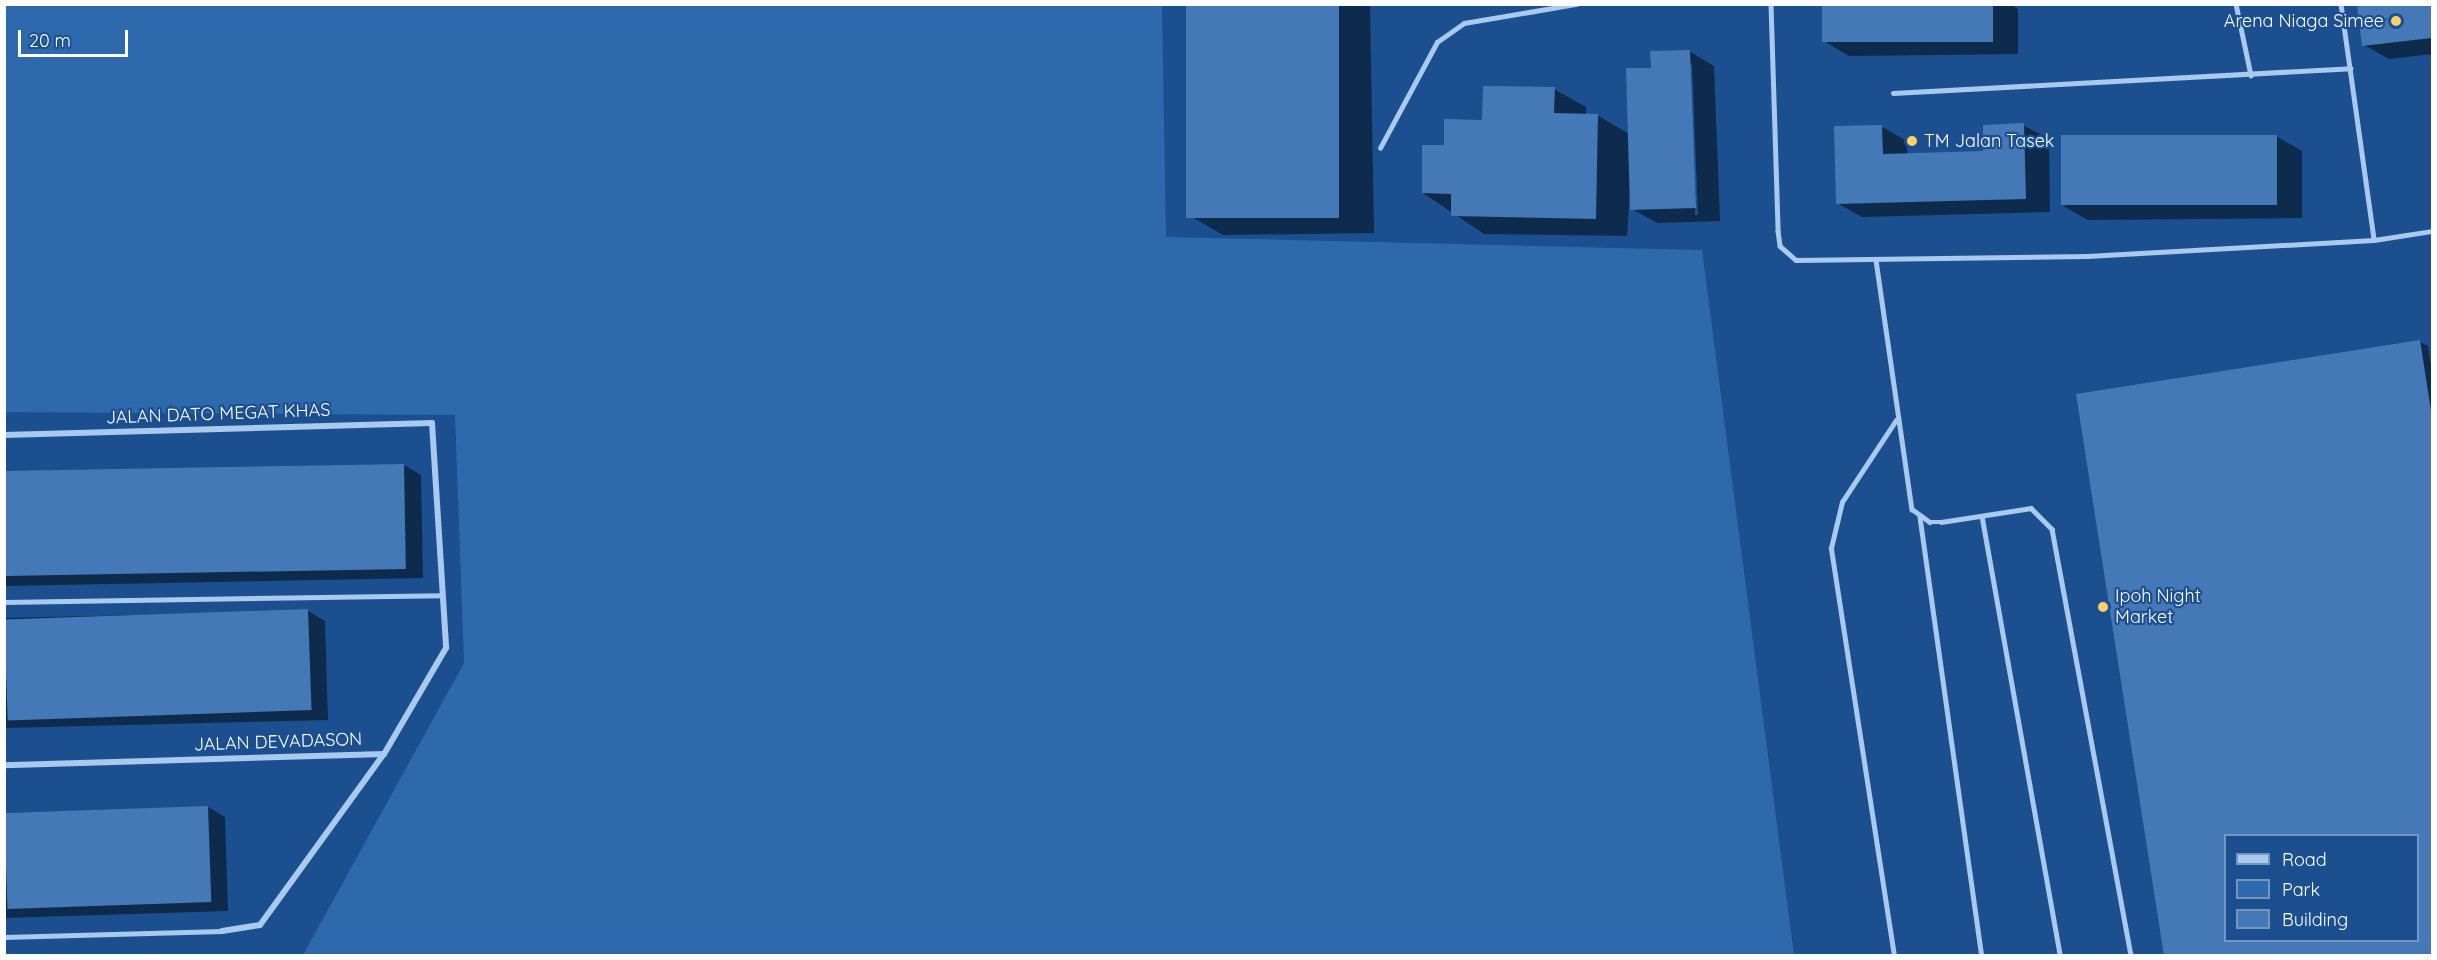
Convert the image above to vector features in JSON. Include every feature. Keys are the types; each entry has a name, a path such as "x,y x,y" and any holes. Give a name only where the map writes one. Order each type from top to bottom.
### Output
{"street":[{"name":"JALAN DATO MEGAT KHAS","path":"4,435 432,423"},
{"name":"JALAN DEVADASON","path":"4,765 384,754 446,648 432,423"},
{"path":"222,931 260,925 384,754"}],"lane":[{"path":"1380,148 1437,42 1464,23 1576,4"},
{"path":"1771,4 1780,246 1806,262 2087,256 2374,240 2433,231"},
{"path":"2236,4 2251,75"},
{"path":"2341,4 2374,240"},
{"path":"1893,93 2350,69"},
{"path":"1876,260 1896,420 1909,499 1920,517 1982,956"},
{"path":"1894,956 1831,548 1842,502 1896,420"},
{"path":"1920,517 1941,522 2031,508 2052,529 2131,956"},
{"path":"1982,516 2060,956"},
{"path":"4,602 441,595"},
{"path":"4,937 222,931"}],"green space":[{"path":"5,4 1162,5 1166,237 1702,250 1794,955 303,955 464,663 455,415 5,412"}],"building":[{"path":"1186,4 1339,4 1339,218 1186,218"},
{"path":"1822,4 1993,4 1993,42 1822,42"},
{"name":"Arena Niaga Simee","path":"2357,4 2432,4 2432,38 2362,46"},
{"path":"1690,50 1696,208 1630,210 1626,68 1651,68 1650,51"},
{"path":"1483,86 1555,87 1554,113 1598,114 1596,219 1451,216 1451,194 1422,193 1422,145 1444,145 1444,119 1482,120"},
{"path":"2024,123 2026,199 1836,204 1834,126 1882,125 1883,154 1983,151 1983,125"},
{"path":"2061,135 2277,135 2277,205 2061,205"},
{"path":"2420,340 2432,417 2432,956 2164,956 2076,394"},
{"path":"404,464 406,569 6,576 4,471"},
{"path":"308,609 312,710 8,721 4,620"},
{"path":"208,806 211,902 7,909 4,813"}],"place":[{"name":"Arena Niaga Simee","path":"2396,21"},
{"name":"TM Jalan Tasek","path":"1912,141"},
{"name":"Ipoh Night Market","path":"2103,607"}]}
